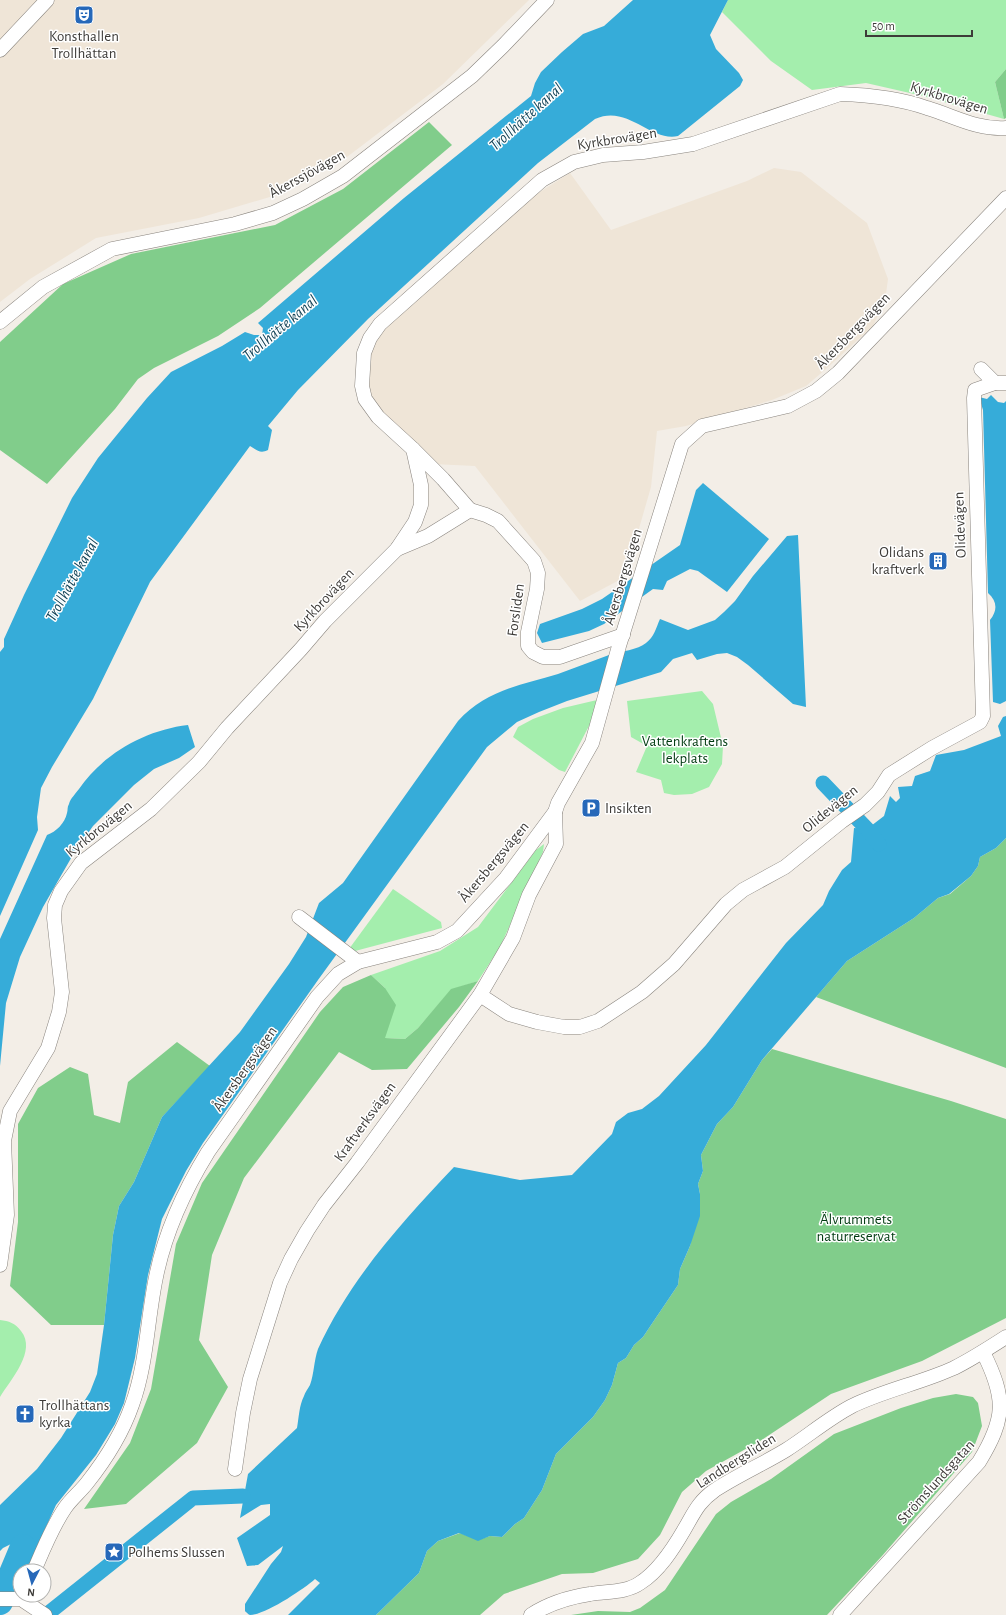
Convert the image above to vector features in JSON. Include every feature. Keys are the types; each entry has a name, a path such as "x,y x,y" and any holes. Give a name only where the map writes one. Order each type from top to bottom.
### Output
{"street":[{"path":"0,50 47,0"},
{"name":"Åkerssjövägen","path":"0,322 43,287 112,249 235,224 273,213 303,199 343,176 472,76 547,0"},
{"name":"Kyrkbrovägen","path":"397,549 428,536 470,510 443,479 378,417 365,399 362,386 364,353 370,338 380,324 542,180 574,162 604,155 643,152 693,144 840,94 863,95 907,102 932,109 965,123 992,129 1006,128"},
{"name":"Åkersbergsvägen","path":"37,1563 48,1538 65,1508 86,1484 113,1447 126,1423 141,1374 155,1279 163,1246 178,1206 192,1177 208,1152 317,997 338,974 358,962 437,942 457,931 506,878 555,812 558,803 592,743 621,641 682,444 702,426 788,406 816,392 838,373 1006,198"},
{"path":"981,369 1000,383"},
{"name":"Olidevägen","path":"480,995 509,1014 537,1022 564,1027 580,1027 598,1021 642,992 668,968 726,904 743,890 785,867 842,821 865,805 878,792 889,775 932,748 980,722 983,716 974,398 975,390 1000,383"},
{"name":"Kyrkbrovägen","path":"0,1265 7,1215 4,1141 10,1111 48,1048 59,1012 62,992 54,918 55,905 61,891 81,863 151,809 199,762 227,728 302,649 325,621 397,549 416,522 421,505 421,485 413,449"},
{"name":"Forsliden","path":"470,510 498,521 534,561 538,573 537,589 528,632 528,646 533,652 543,657 560,657 621,641"},
{"name":"Kraftverksvägen","path":"235,1469 243,1413 250,1379 280,1283 291,1259 324,1205 357,1163 480,995 512,938 529,895 556,844 555,812"},
{"path":"299,917 358,962"},
{"name":"Landbergsliden","path":"531,1615 538,1610 570,1598 617,1591 640,1584 670,1553 694,1511 704,1498 751,1468 785,1450 851,1407 880,1394 954,1368 1006,1337"},
{"name":"Strömslundsgatan","path":"840,1615 979,1462 992,1444 1000,1426 1002,1402 1001,1390 991,1366 983,1352"},
{"path":"0,1599 12,1599"},
{"path":"28,1603 45,1615"}],"shaded area":[{"path":"0,0 529,0 443,84 343,160 273,196 199,218 96,238 30,279 0,302"},
{"path":"774,168 801,172 867,223 888,279 885,301 873,326 806,386 772,400 686,426 657,431 651,487 625,577 580,601 475,466 433,464 377,408 369,391 368,367 374,341 385,326 535,195 570,173 611,230 747,181"}],"green space":[{"path":"728,0 1006,0 1006,69 995,82 1004,119 923,96 866,83 812,90 771,61 722,12"},
{"path":"1006,69 1006,118 1004,119 995,82"},
{"path":"429,122 452,145 260,308 218,336 154,368 138,379 115,409 47,484 0,450 0,342 63,284 131,254 275,225 343,189"},
{"name":"Vattenkraftens lekplats","path":"702,691 713,704 723,746 722,764 709,787 692,794 674,795 664,793 661,780 636,772 647,746 631,737 627,701"},
{"path":"597,700 590,724 565,772 559,770 513,737 518,727 533,719 563,708"},
{"path":"1006,838 1006,1068 816,997 847,961 914,918 938,898 950,894 971,876 978,866 980,857 996,848"},
{"path":"544,844 543,852 500,947 478,981 451,990 418,1028 405,1039 385,1038 385,988 371,975 440,951 478,927 536,850"},
{"path":"393,889 441,922 442,928 355,951 349,949"},
{"path":"371,975 385,988 396,1005 385,1038 405,1039 418,1028 451,989 478,981 459,1007 407,1069 372,1070 339,1052 244,1178 212,1255 199,1340 228,1387 197,1443 126,1504 84,1509 130,1443 151,1389 176,1244 202,1183 320,1012 343,987"},
{"path":"177,1042 210,1066 162,1117 134,1182 119,1206 113,1235 104,1325 51,1325 10,1286 18,1222 18,1124 38,1088 70,1067 88,1074 94,1115 120,1123 128,1082"},
{"name":"Älvrummets naturreservat","path":"772,1049 951,1101 1006,1119 1006,1318 922,1361 831,1394 760,1441 706,1471 682,1492 660,1535 638,1559 593,1573 562,1574 504,1594 480,1615 376,1615 419,1573 427,1551 438,1541 460,1533 478,1540 490,1536 502,1537 515,1524 524,1518 542,1490 556,1454 593,1417 605,1400 612,1385 618,1363 626,1358 634,1345 643,1337 678,1285 680,1269 690,1246 700,1194 698,1184 703,1171 701,1155 717,1124 733,1107 762,1060"},
{"path":"0,1320 12,1323 19,1328 25,1339 26,1347 21,1365 0,1397"},
{"path":"956,1394 973,1397 978,1403 982,1426 972,1452 882,1556 827,1615 571,1615 598,1611 630,1612 640,1608 665,1590 716,1514 731,1502 771,1479 834,1434 901,1408 933,1398"}],"water":[{"name":"Trollhätte kanal","path":"633,0 728,0 710,35 716,49 739,73 743,80 740,86 678,136 658,134 628,119 618,116 607,116 595,119 538,163 368,319 298,390 268,426 272,430 268,450 261,452 250,446 150,582 93,699 41,788 37,817 38,830 0,916 0,652 4,647 4,639 24,595 72,498 98,458 147,398 171,372 222,346 245,332 254,335 262,335 263,328 258,323 404,198 531,96 535,83 541,72 562,52 583,34 604,26"},
{"path":"991,395 998,402 1004,403 1006,401 1006,701 1000,704 993,702 990,620 994,613 995,602 988,593 983,410 979,397 987,399"},
{"path":"703,483 769,539 727,592 698,571 690,569 667,581 663,590 653,589 604,624 589,631 542,643 537,633 540,624 582,609 602,599 680,545 696,490"},
{"path":"798,535 806,707 793,704 737,657 727,653 717,654 697,660 692,653 673,659 661,672 567,701 517,722 487,747 318,980 203,1143 186,1171 162,1219 148,1275 135,1358 124,1403 115,1424 96,1455 56,1505 30,1563 12,1563 12,1580 8,1580 0,1577 0,1574 14,1547 11,1544 0,1551 0,1505 37,1469 61,1438 90,1392 97,1374 104,1325 113,1235 119,1206 134,1182 162,1117 240,1032 289,964 306,937 319,903 343,883 458,721 468,711 491,696 504,690 558,674 609,655 634,649 643,645 649,641 653,635 660,619 688,630 715,620 735,601 753,576 787,536"},
{"path":"1006,716 1006,838 996,848 980,857 978,866 971,876 949,894 938,898 914,918 847,961 762,1060 733,1107 717,1124 701,1155 703,1171 698,1184 700,1194 700,1216 690,1246 680,1269 678,1285 643,1337 634,1345 626,1358 618,1363 612,1385 605,1400 593,1417 556,1454 542,1490 524,1518 515,1524 502,1537 490,1536 478,1541 459,1533 438,1541 427,1551 419,1573 376,1615 288,1615 320,1583 315,1579 294,1595 265,1611 257,1614 248,1614 245,1611 245,1604 271,1564 281,1552 283,1546 258,1565 247,1566 237,1538 270,1515 270,1504 261,1505 240,1518 248,1474 297,1428 301,1404 310,1385 318,1349 345,1299 378,1252 454,1167 520,1180 572,1175 612,1134 616,1122 628,1113 642,1109 659,1096 706,1045 786,943 823,905 829,891 842,870 851,862 854,828 867,829 884,816 890,796 896,802 900,798 898,787 912,786 915,776 930,771 936,755 964,750 1001,736 998,726 1003,717"},
{"path":"188,725 195,747 179,758 154,769 134,785 93,826 74,853 43,907 20,957 6,1003 0,1066 0,939 47,835 62,824 73,796 100,765 126,746 141,738 156,732"}],"waterway":[{"path":"823,783 867,829 879,844"},
{"path":"46,1615 193,1498 243,1496"},
{"path":"0,1602 23,1547"}],"place":[{"name":"Konsthallen Trollhättan","path":"84,15"},
{"name":"Olidans kraftverk","path":"938,561"},
{"name":"Insikten","path":"591,808"},
{"name":"Trollhättans kyrka","path":"25,1414"},
{"name":"Polhems Slussen","path":"114,1552"}]}
